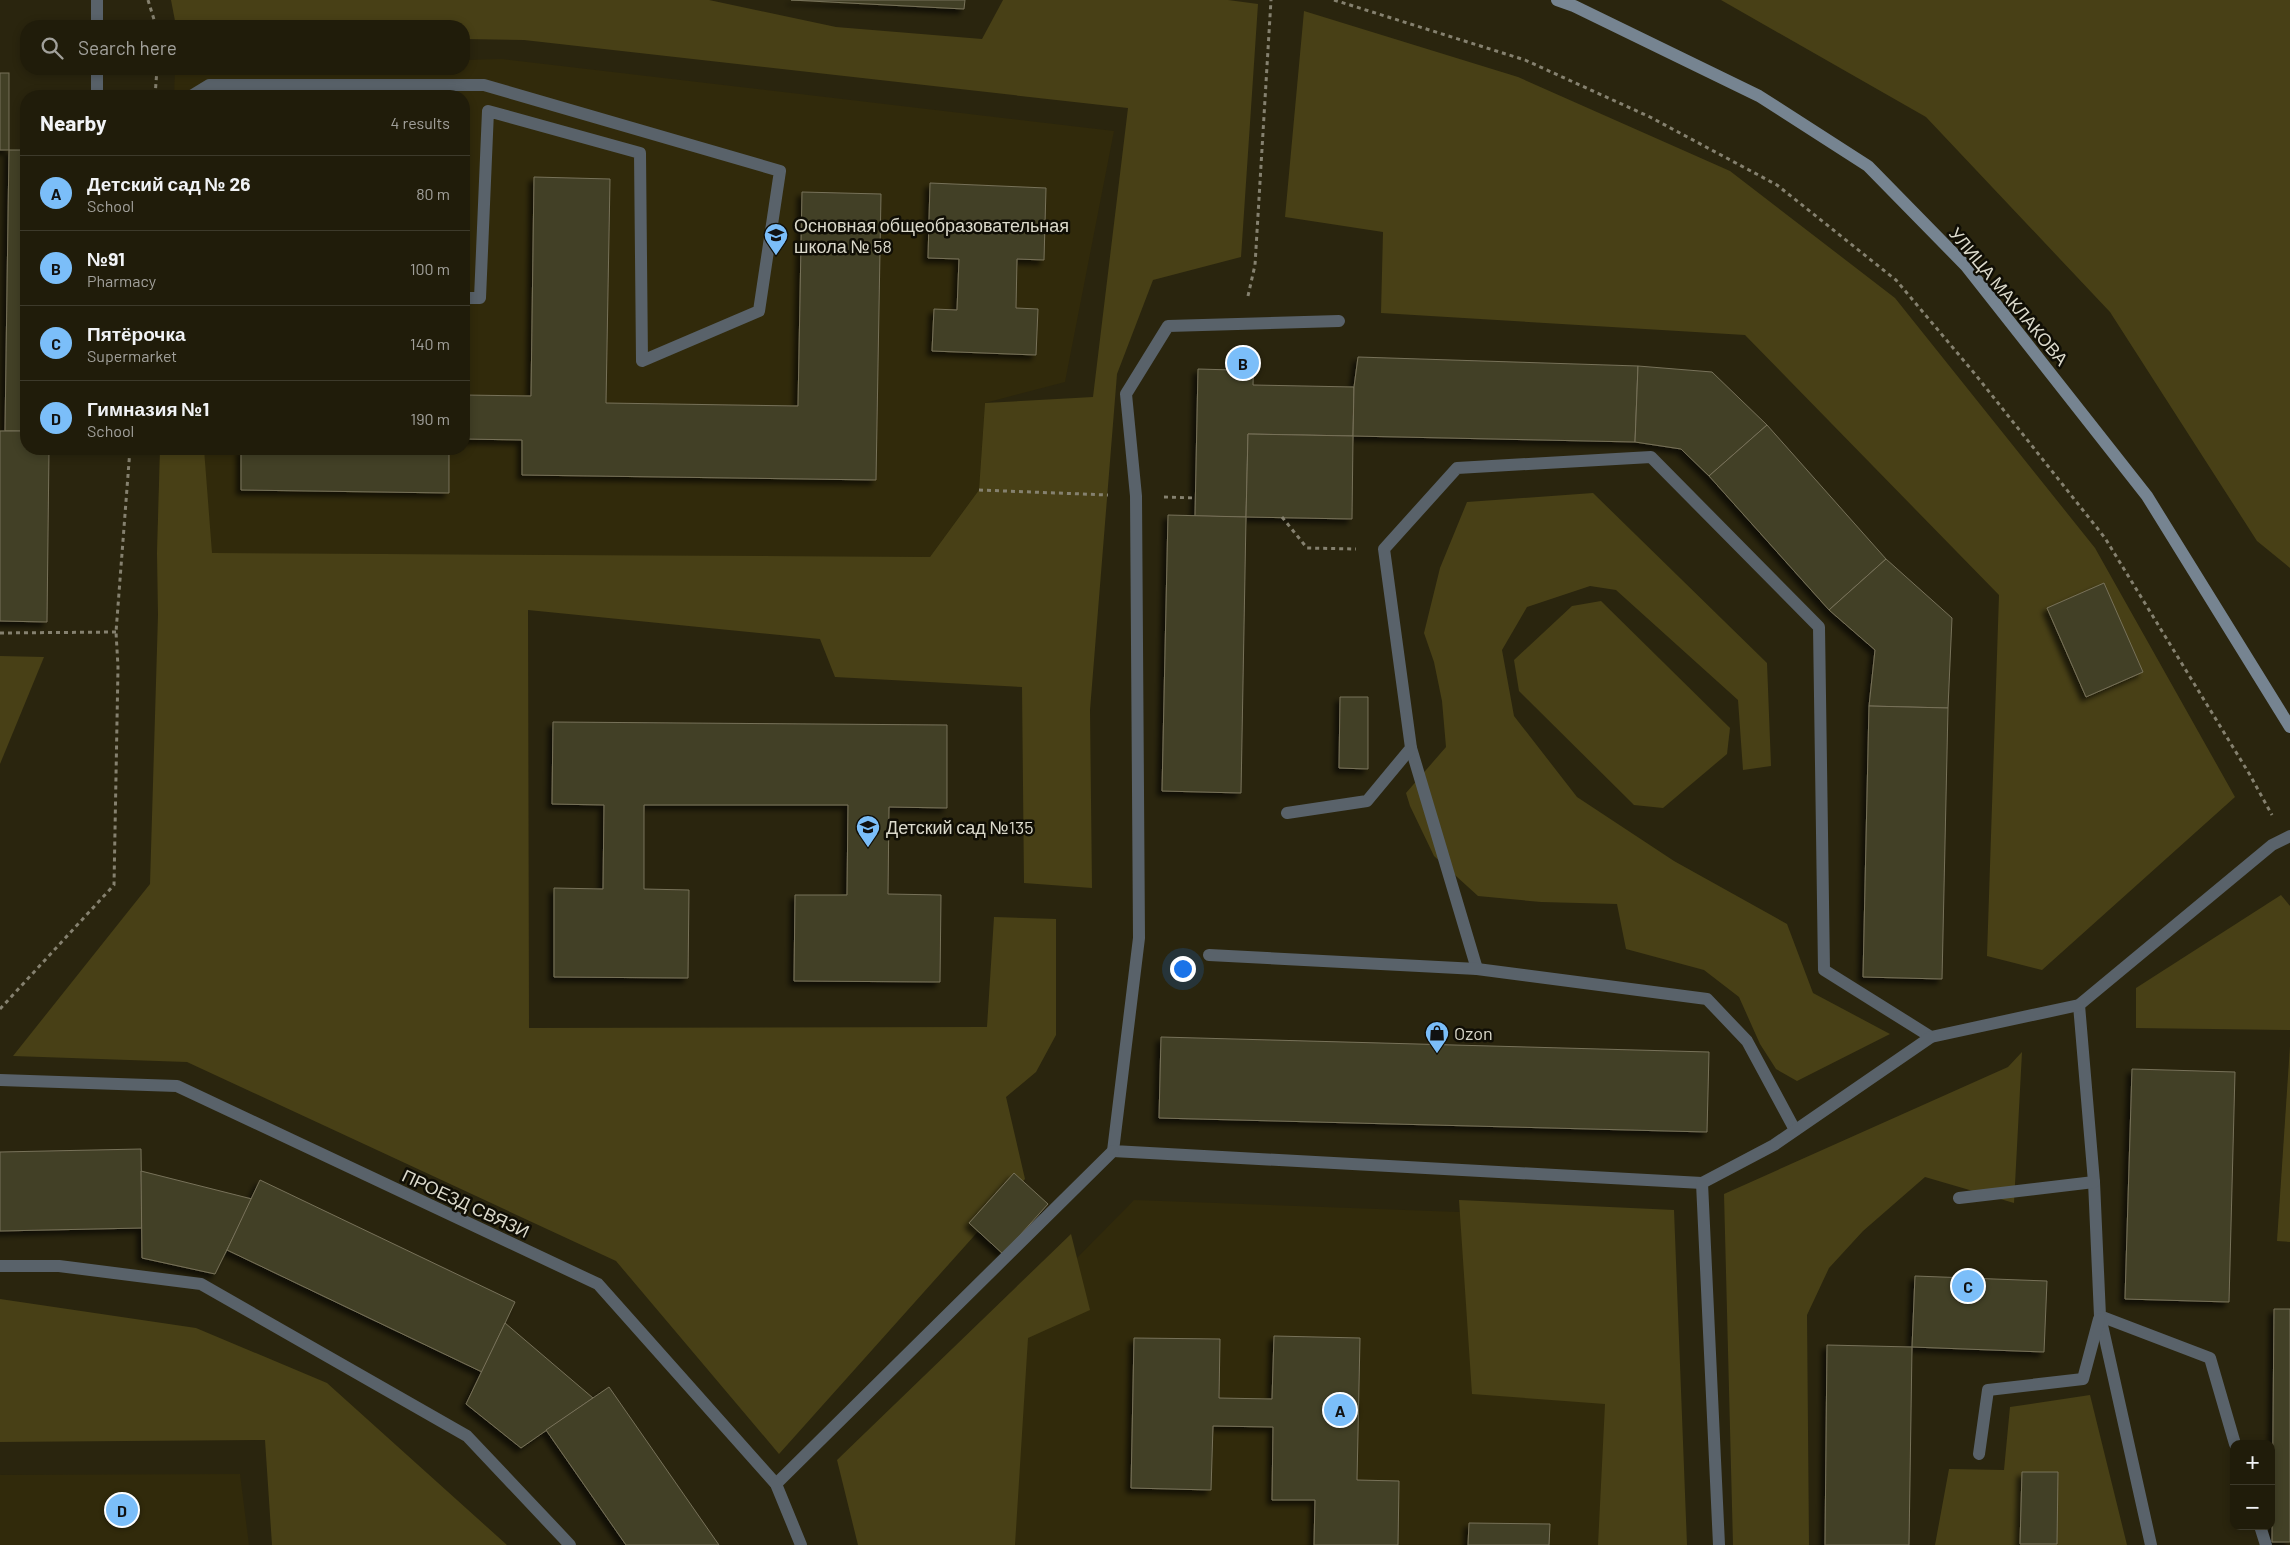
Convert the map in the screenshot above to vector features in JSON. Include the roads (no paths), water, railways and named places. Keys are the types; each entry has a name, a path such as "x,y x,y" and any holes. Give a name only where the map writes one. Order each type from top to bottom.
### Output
{"street":[{"path":"97,0 97,20"},
{"name":"УЛИЦА МАКЛАКОВА","path":"1557,0 1574,6 1759,96 1868,166 1966,266 2147,496 2290,727"},
{"path":"97,75 97,90"},
{"path":"201,90 209,85 484,85 780,171 759,311 642,361 640,153 488,112 480,298 470,298"},
{"path":"776,1484 1113,1151 1139,938 1136,496 1126,394 1168,326 1339,321"},
{"path":"1477,969 1411,748 1384,549 1457,468 1651,457 1819,627 1824,970 1931,1037"},
{"path":"1287,813 1367,801 1411,748"},
{"path":"1113,1151 1702,1183 1774,1145 1931,1037 2079,1005 2272,845 2288,837"},
{"path":"1209,955 1477,969 1707,999 1747,1041 1795,1130"},
{"path":"2079,1005 2094,1182 2100,1316 2151,1545"},
{"name":"ПРОЕЗД СВЯЗИ","path":"0,1080 177,1086 598,1284 776,1484 801,1545"},
{"path":"1959,1198 2094,1182"},
{"path":"1702,1183 1719,1545"},
{"path":"0,1266 59,1266 201,1284 467,1436 570,1545"},
{"path":"2100,1316 2210,1358 2235,1440"},
{"path":"1979,1454 1988,1390 2083,1379 2100,1316"},
{"path":"2261,1530 2266,1545"}],"place":[{"name":"Основная общеобразовательная школа № 58","path":"776,256"},
{"name":"№91","path":"1243,363"},
{"name":"Детский сад №135","path":"868,848"},
{"name":"Ozon","path":"1437,1054"},
{"name":"Пятёрочка","path":"1968,1286"},
{"name":"Детский сад № 26","path":"1340,1410"},
{"name":"Гимназия №1","path":"122,1510"}]}
